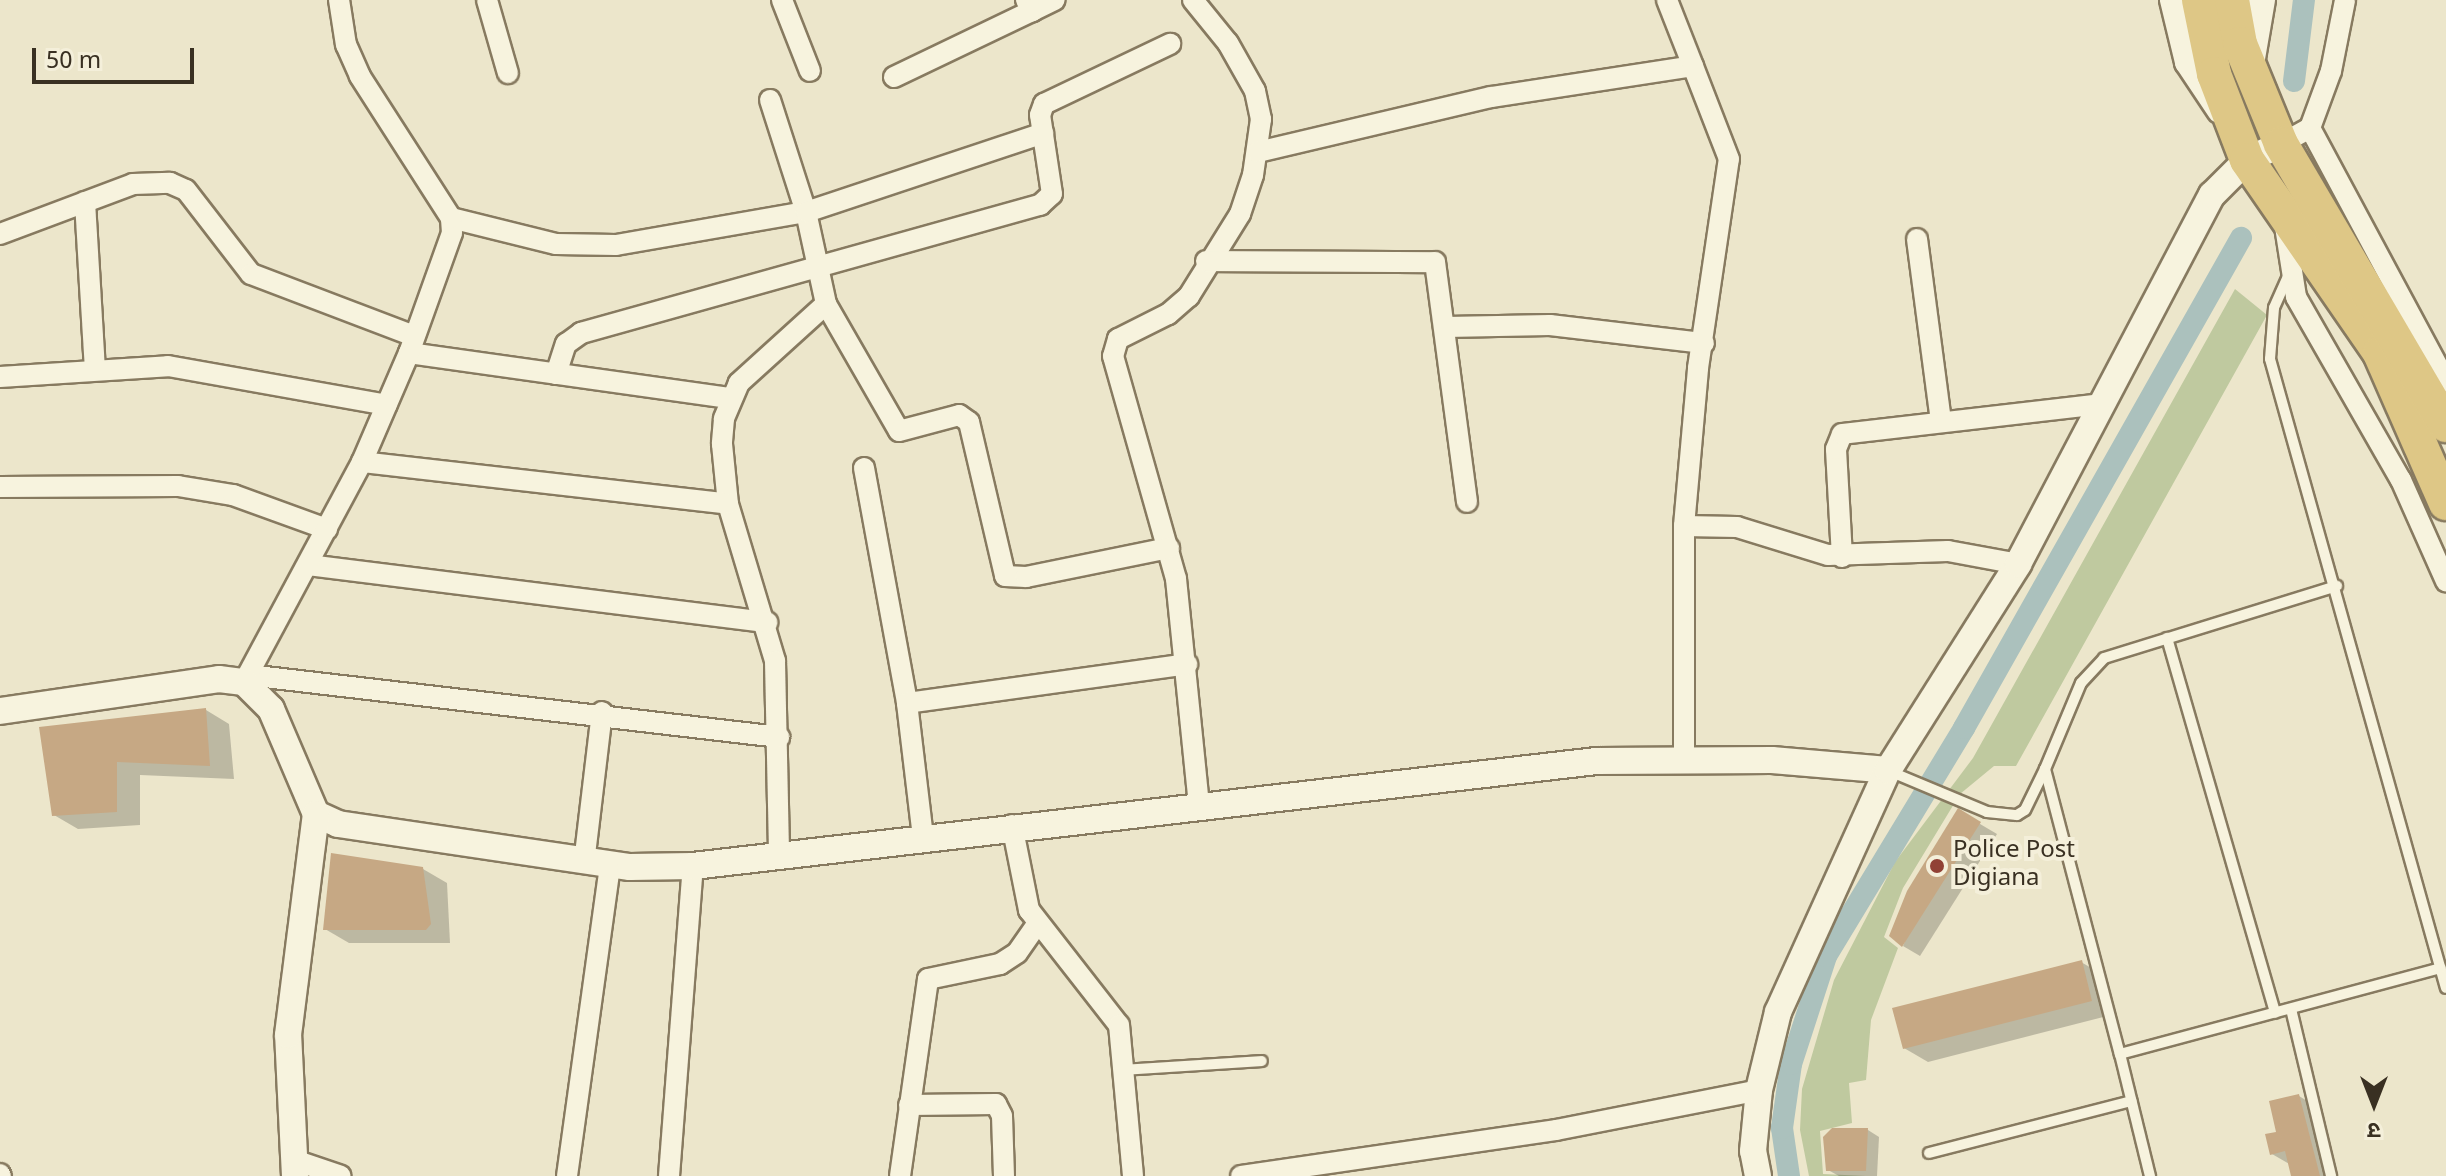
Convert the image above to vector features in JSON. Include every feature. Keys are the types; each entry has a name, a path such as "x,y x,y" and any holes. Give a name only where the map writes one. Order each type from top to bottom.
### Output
{"highway":[{"path":"2199,0 2228,119 2247,160 2380,353 2446,503"},
{"path":"2232,0 2250,70 2296,136 2446,425"}],"street":[{"path":"246,679 362,462 449,249 451,218 360,76 346,45 339,0"},
{"path":"487,0 508,73"},
{"path":"782,0 810,71"},
{"path":"894,77 1029,5 1055,0"},
{"path":"1193,0 1228,43 1255,91 1261,119 1258,152 1240,214 1206,261 1180,305 1131,330 1113,346 1169,548 1187,664 1199,806"},
{"path":"1667,0 1729,159 1704,343 1684,526 1684,757"},
{"path":"2173,0 2188,62 2228,119"},
{"path":"2250,70 2262,0"},
{"path":"1758,1176 1753,1151 1759,1090 1778,1012 1888,770 2018,564 2198,217 2247,160 2296,136 2331,71 2345,0"},
{"path":"556,374 566,344 581,333 818,269 1047,200 1053,185 1041,108 1049,100 1170,44"},
{"path":"1258,152 1477,99 1693,66"},
{"path":"770,100 806,212 826,304 899,431 959,415 969,422 1005,576 1026,577 1169,548"},
{"path":"451,218 583,246 806,212 1043,133"},
{"path":"2296,136 2446,382"},
{"path":"0,234 85,202 154,181 186,190 251,274 412,344 556,374 731,398"},
{"path":"85,202 95,369"},
{"path":"2283,213 2289,273 2308,323 2401,480 2446,581"},
{"path":"1917,239 1941,421"},
{"path":"1206,261 1429,259 1440,269 1467,502"},
{"path":"779,855 779,737 767,622 728,504 722,444 731,398 739,383 826,304"},
{"path":"1446,327 1550,325 1704,343"},
{"path":"0,377 168,366 387,405"},
{"path":"1842,557 1836,439 1854,431 2101,404"},
{"path":"362,462 728,504"},
{"path":"864,468 907,703 923,838"},
{"path":"0,487 178,486 233,495 327,529"},
{"path":"1684,526 1737,527 1842,557 1948,551 2018,564"},
{"path":"308,565 767,622"},
{"path":"907,703 1187,664"},
{"path":"0,711 219,679 246,679 602,712 779,737"},
{"path":"246,679 271,709 316,814 288,1035 296,1169 341,1176"},
{"path":"567,1176 597,864 602,712"},
{"path":"316,814 338,824 597,864 693,866 1012,825 1597,761 1684,757 1888,770"},
{"path":"1012,825 1023,893 1037,924 1111,1010 1119,1025 1133,1176"},
{"path":"669,1176 693,866"},
{"path":"900,1176 928,979 1000,964 1017,953 1037,924"},
{"path":"1241,1176 1279,1174 1556,1130 1759,1090"},
{"path":"909,1105 996,1104 1002,1116 1004,1176"}],"lane":[{"path":"2289,273 2274,308 2270,359 2337,586 2446,988"},
{"path":"1888,770 1987,812 2017,815 2025,810 2091,668 2120,651 2337,586"},
{"path":"2167,638 2275,1013"},
{"path":"2045,769 2150,1176"},
{"path":"2120,1054 2441,968"},
{"path":"2291,1009 2331,1176"},
{"path":"1123,1070 1262,1061"},
{"path":"1929,1153 2131,1101"}],"green space":[{"path":"2235,289 2267,315 2016,766 1994,766 1960,794 1903,888 1884,937 1898,948 1871,1020 1866,1080 1849,1083 1852,1123 1820,1131 1823,1174 1866,1176 1809,1176 1800,1130 1802,1089 1834,980 1895,862 1973,758"}],"building":[{"path":"206,708 210,766 117,762 117,812 52,816 39,727"},
{"name":"Police Post Digiana","path":"1958,808 1981,822 1902,947 1889,936 1907,891"},
{"path":"331,853 423,867 431,924 426,930 323,930"},
{"path":"2082,960 2092,1001 1903,1049 1892,1008"},
{"path":"2299,1094 2320,1176 2291,1176 2285,1151 2270,1155 2265,1134 2276,1132 2269,1101"},
{"path":"1832,1128 1868,1128 1866,1171 1826,1171 1823,1137"}],"waterway":[{"path":"2294,81 2304,0"},
{"path":"1789,1176 1782,1128 1791,1064 1826,956 1964,728 2241,238"}],"place":[{"name":"Police Post Digiana","path":"1937,866"}]}
